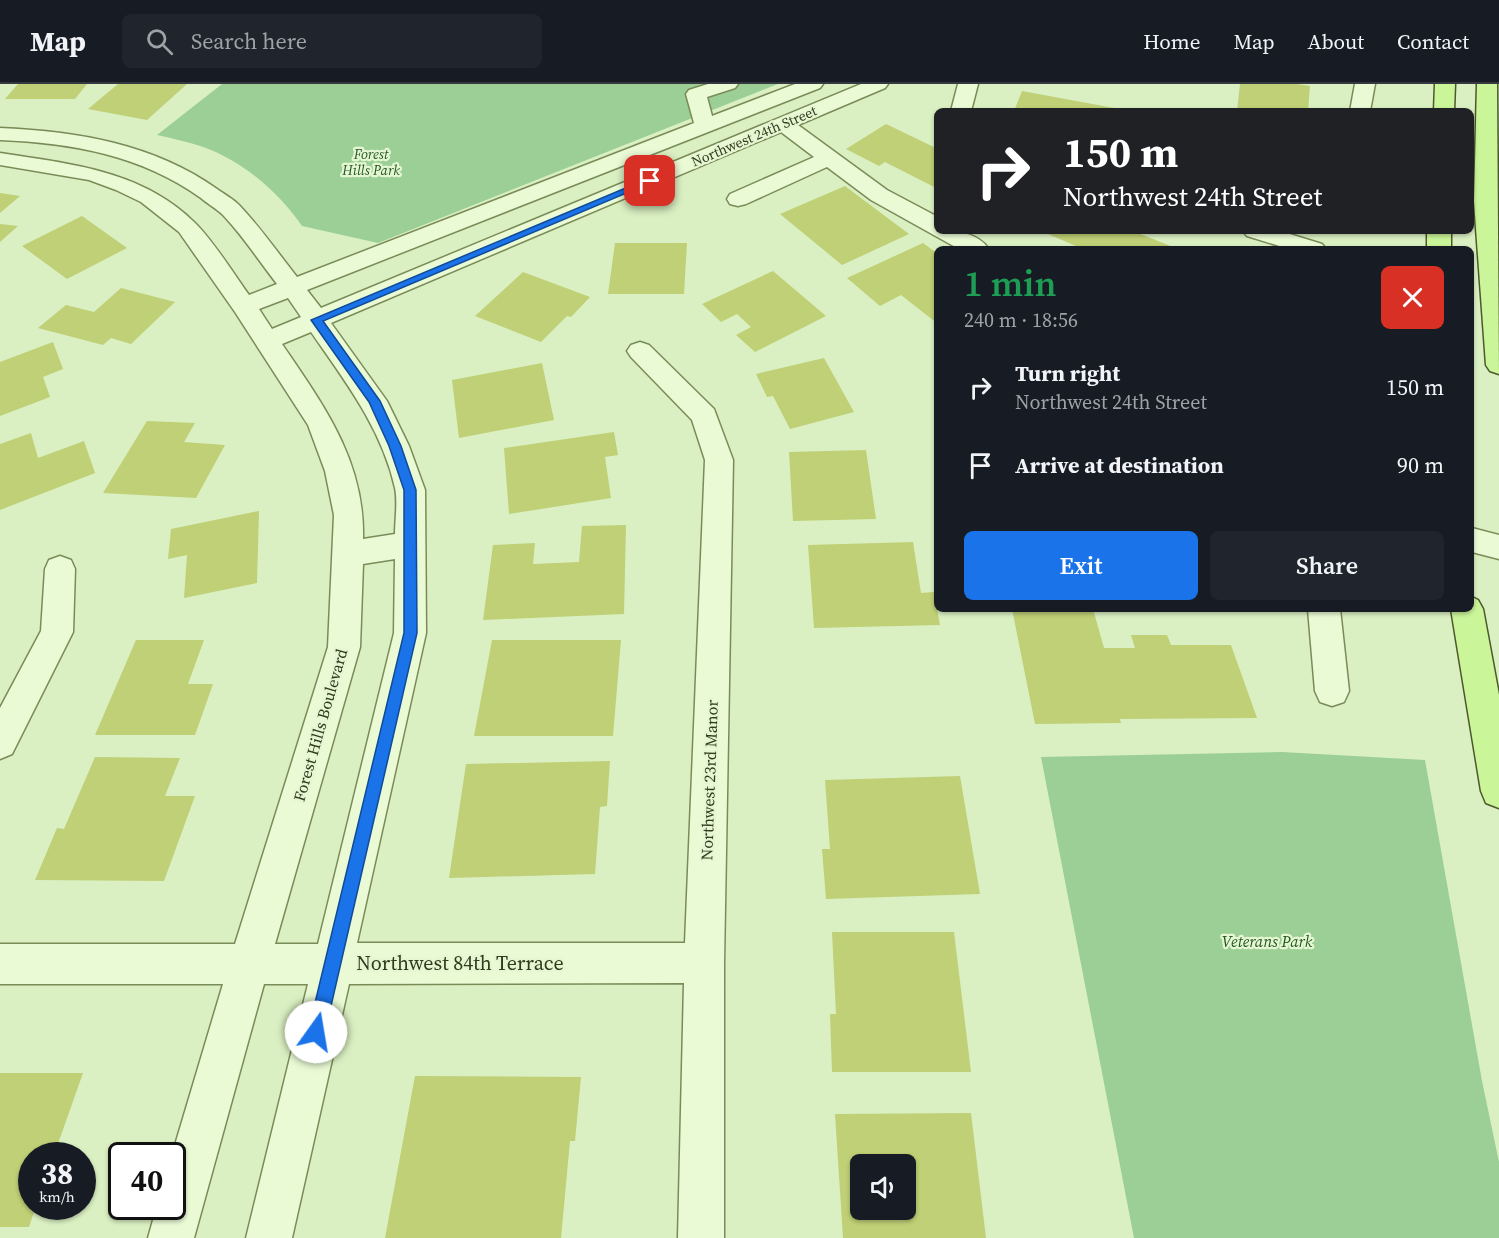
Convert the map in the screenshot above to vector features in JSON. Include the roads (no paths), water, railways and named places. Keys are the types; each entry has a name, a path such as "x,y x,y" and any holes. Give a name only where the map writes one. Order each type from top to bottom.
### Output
{"main road":[{"path":"1444,108 1445,84"},
{"path":"1487,84 1485,201 1499,365"},
{"path":"1468,612 1499,791"}],"street":[{"path":"705,127 696,94 728,84"},
{"name":"Northwest 24th Street","path":"244,306 813,84"},
{"name":"Northwest 24th Street","path":"266,341 878,84"},
{"path":"962,108 968,84"},
{"path":"1361,108 1365,84"},
{"path":"783,124 879,195 934,225"},
{"path":"0,134 26,135 99,145 158,163 198,186 230,209 293,288 374,401 395,446 410,490 410,633 269,1238"},
{"path":"738,200 829,158"},
{"name":"Forest Hills Boulevard","path":"0,159 93,174 124,185 149,197 187,227 244,306 321,423 339,471 349,515 344,647 249,964 171,1238"},
{"path":"124,185 158,163"},
{"path":"950,234 972,246"},
{"path":"1265,234 1305,246"},
{"path":"1318,246 1329,234"},
{"name":"Northwest 23rd Manor","path":"640,351 704,416 719,459 704,963 701,1238"},
{"path":"1474,541 1499,547"},
{"path":"347,554 410,544"},
{"path":"0,743 57,632 60,569"},
{"path":"1324,612 1332,691"},
{"name":"Northwest 84th Terrace","path":"0,964 704,963"}],"park label":[{"name":"Forest Hills Park","path":"371,162"},
{"name":"Veterans Park","path":"1267,941"}]}
